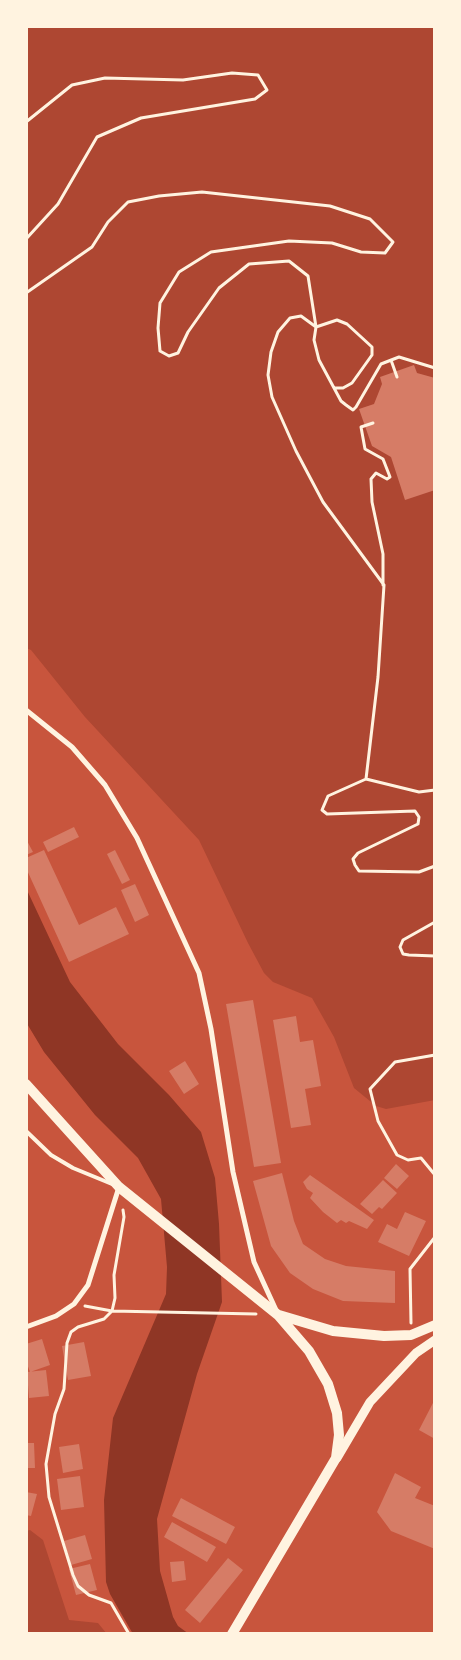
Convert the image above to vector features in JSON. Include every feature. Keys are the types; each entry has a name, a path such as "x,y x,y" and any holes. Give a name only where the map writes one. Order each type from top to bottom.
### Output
{"main road":[{"path":"26,1084 119,1187 278,1315 309,1351 328,1384 337,1413 339,1435 336,1458 232,1634"},
{"path":"278,1315 333,1331 384,1336 411,1334 435,1325"}],"street":[{"path":"26,710 72,747 105,785 137,838 199,973 211,1029 233,1172 254,1262 278,1315"},
{"path":"26,1327 56,1316 74,1304 88,1285 119,1187"},
{"path":"336,1458 370,1402 416,1353 435,1340"}],"lane":[{"path":"26,1131 51,1155 73,1168 119,1187"}],"path":[{"path":"26,122 72,85 105,78 183,80 232,73 258,75 267,90 254,99 141,118 97,137 58,204 26,239"},
{"path":"26,293 92,246 108,222 128,202 159,196 202,192 330,206 370,219 393,242 385,253 360,252 332,242 289,241 211,252 179,272 160,303 158,328 160,351 169,356 178,353 188,332 219,288 249,264 289,261 308,276 316,327 314,340 319,360 341,401 353,410 376,370 382,364 399,357 435,368"},
{"path":"316,327 301,316 290,318 278,332 271,352 268,375 272,397 296,452 323,502 384,585"},
{"path":"316,327 337,320 347,324 372,347 372,355 352,383 343,388 334,388"},
{"path":"391,360 397,377"},
{"path":"366,779 378,677 384,585 383,554 372,502 371,479 376,473 387,479 390,477 383,459 365,449 361,427 373,423"},
{"path":"435,790 419,792 366,779 328,796 324,801 323,812 327,814 414,811 418,814 419,821 415,826 358,853 353,858 359,870 419,872 435,866"},
{"path":"435,922 403,940 400,947 403,954 435,956"},
{"path":"435,1055 395,1062 370,1089 378,1121 397,1155 408,1160 421,1158 435,1175"},
{"path":"119,1187 124,1218 114,1275 115,1298 112,1311 104,1319 78,1327 71,1332 67,1343 64,1389 55,1414 46,1464 49,1497 78,1586 89,1595 111,1603 129,1634"},
{"path":"411,1334 410,1269 435,1237"},
{"path":"74,1304 112,1311 278,1315"}],"shaded area":[{"path":"26,26 435,26 435,1100 386,1109 376,1106 354,1088 334,1037 312,998 273,982 264,973 199,840 85,717 31,650 26,648"},
{"path":"26,888 70,982 118,1044 169,1095 201,1132 215,1178 222,1302 197,1374 157,1519 160,1571 173,1617 178,1626 189,1634 133,1634 110,1594 106,1582 104,1500 113,1418 166,1294 167,1267 161,1199 138,1158 95,1115 44,1052 26,1022"},
{"path":"30,1530 43,1540 69,1620 98,1623 107,1634 26,1634 26,1531"}],"building":[{"path":"414,365 417,373 435,378 435,490 405,500 391,457 372,446 359,409 374,404 382,384 380,377"},
{"path":"74,827 79,837 48,852 43,842"},
{"path":"26,839 33,852 26,855"},
{"path":"44,850 79,925 116,907 129,934 69,962 26,868 26,858"},
{"path":"115,850 130,880 122,884 107,854"},
{"path":"135,884 149,915 135,922 121,890"},
{"path":"253,1000 281,1163 254,1167 226,1004"},
{"path":"296,1016 300,1042 313,1040 321,1086 305,1089 311,1125 291,1128 273,1020"},
{"path":"185,1061 199,1084 184,1094 169,1071"},
{"path":"396,1164 409,1176 397,1189 384,1178"},
{"path":"282,1173 294,1221 303,1244 325,1259 346,1266 395,1271 395,1303 343,1301 313,1289 290,1273 271,1246 253,1181"},
{"path":"310,1175 374,1220 367,1229 349,1221 346,1223 341,1220 337,1223 323,1212 310,1198 313,1193 307,1189 303,1182"},
{"path":"383,1180 397,1193 382,1209 379,1207 372,1214 360,1204"},
{"path":"405,1212 426,1221 409,1256 378,1242 387,1224 397,1229"},
{"path":"42,1339 50,1365 30,1372 26,1361 26,1344"},
{"path":"84,1342 91,1376 68,1380 62,1346"},
{"path":"46,1370 49,1396 29,1398 27,1372"},
{"path":"435,1399 435,1439 419,1430"},
{"path":"26,1443 34,1443 35,1468 26,1468"},
{"path":"79,1444 83,1469 63,1473 59,1447"},
{"path":"395,1473 421,1487 415,1498 435,1506 435,1549 391,1531 377,1512"},
{"path":"80,1476 84,1507 61,1510 57,1479"},
{"path":"26,1492 37,1494 31,1516 26,1515"},
{"path":"181,1498 235,1527 226,1544 172,1516"},
{"path":"172,1522 216,1547 207,1562 164,1537"},
{"path":"85,1535 92,1559 71,1565 64,1541"},
{"path":"228,1558 243,1570 200,1623 185,1610"},
{"path":"184,1561 186,1580 172,1582 170,1562"},
{"path":"90,1564 97,1590 76,1595 69,1569"}]}
